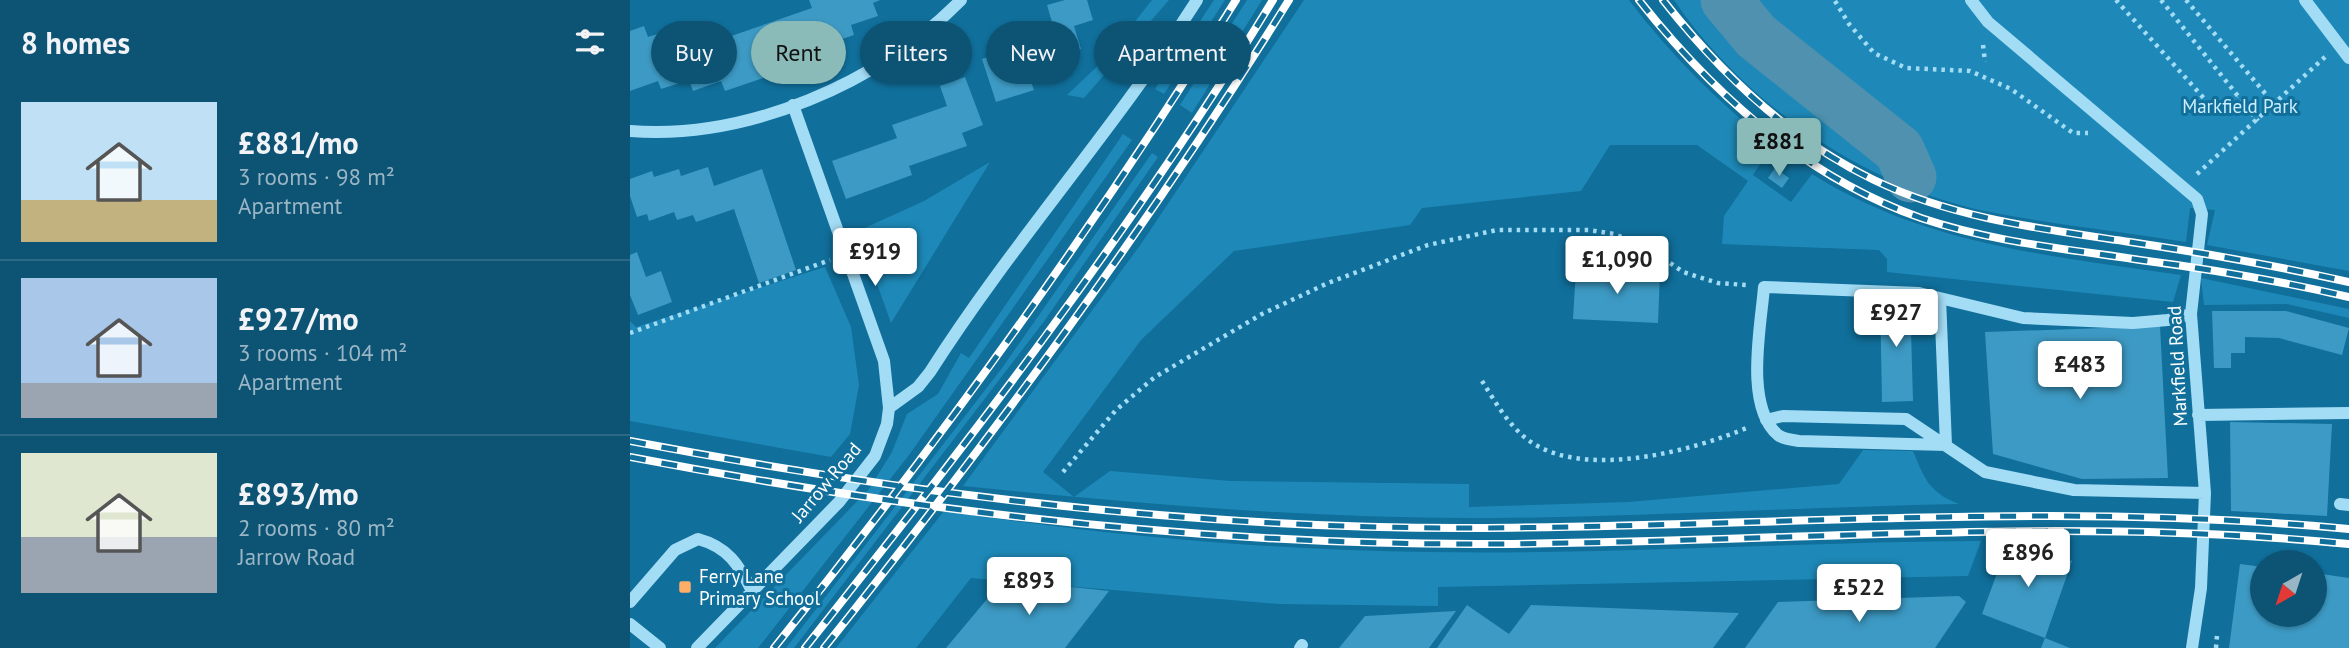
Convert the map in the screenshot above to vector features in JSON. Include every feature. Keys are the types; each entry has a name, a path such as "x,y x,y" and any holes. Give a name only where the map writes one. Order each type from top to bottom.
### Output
{"street":[{"path":"630,131 664,131 722,125 793,105 837,86 907,47 961,0"},
{"path":"889,408 918,387 930,372 994,276 1087,159 1197,0"},
{"name":"Markfield Road","path":"1971,0 1988,22 2197,199 2202,214 2191,314 2205,493 2201,588 2192,648"},
{"path":"2305,0 2349,58"},
{"name":"Jarrow Road","path":"697,648 839,502 866,468 881,440 889,408 889,383 884,361 793,105"},
{"path":"1946,445 1799,442 1779,436 1766,420 1756,374 1764,287 1880,290 1940,298 2024,318 2133,323 2168,320 2191,314"},
{"path":"1940,298 1946,445"},
{"path":"2198,415 2349,414"},
{"path":"1766,420 1783,416 1906,419 1985,472 2074,490 2205,493"},
{"path":"630,602 676,550 698,539 727,552 739,565 752,591"},
{"path":"630,624 660,648"}],"path":[{"path":"2116,0 2218,114 2237,96"},
{"path":"2161,0 2258,121"},
{"path":"2186,0 2275,105"},
{"path":"1835,1 1849,24 1874,53 1906,68 1970,71 2011,89 2073,133 2117,133"},
{"path":"2183,186 2258,121 2338,44"},
{"path":"1063,472 1116,410 1155,377 1262,314 1328,283 1429,245 1497,230 1589,230 1614,234 1646,246 1683,272 1718,283 1764,287"},
{"path":"630,333 846,255"},
{"path":"1482,381 1507,419 1533,443 1562,455 1590,458 1650,456 1713,442 1766,420"}],"green space":[{"path":"1152,0 1169,0 1151,21 1135,21"},
{"path":"1214,0 1225,0 1211,21 1200,21"},
{"path":"1247,0 1262,0 1249,21 1234,21"},
{"path":"1304,0 1629,0 1661,40 1696,77 1772,146 1753,175 1791,202 1812,174 1855,198 1944,232 2037,253 2181,275 2173,302 1887,272 1887,259 1879,250 1722,244 1724,216 1748,181 1697,145 1610,145 1581,191 1422,208 1410,225 1234,251 1141,340 1043,472 1074,497 963,486 1141,244 1248,84 1251,84 1251,79"},
{"name":"Markfield Park","path":"1674,0 2349,0 2349,271 2207,245 2215,210 2190,208 2186,242 1980,210 1891,180 1849,159 1770,104 1734,72 1702,37"},
{"path":"1094,69 1094,84 1096,84 1084,98 1067,95"},
{"path":"1158,84 1170,84 1164,94 1155,89"},
{"path":"1193,84 1210,84 1192,113 1180,105"},
{"path":"1123,134 1132,140 909,455 758,648 715,648 869,489 892,452 907,414 938,394 961,353 969,358"},
{"path":"1152,153 1158,157 1045,320 794,648 786,648 1002,368"},
{"path":"990,162 891,323 858,231 924,201"},
{"path":"825,267 851,327 859,385 850,434 831,457 630,421 630,321 636,327"},
{"path":"2201,278 2349,309 2349,318 2287,304 2204,305"},
{"path":"1863,450 1913,451 1934,490 1959,504 1607,516 1424,518 1292,513 1074,497 1110,471 1230,481 1469,484 1469,507 1628,502 1839,484"},
{"path":"944,511 1185,540 1366,551 1566,552 1981,541 1968,576 1438,587 1438,606 1279,604 971,578 916,648 836,648"}],"building":[{"path":"809,0 880,0 873,3 878,16 851,25 854,35 846,38 846,21 774,21 812,8"},
{"path":"1065,0 1087,0 1093,20 1080,24 1080,21 1052,21 1047,5"},
{"path":"644,26 648,37 651,36 651,84 630,91 630,31"},
{"path":"751,29 751,82 725,91 722,84 737,84 737,34"},
{"path":"659,84 677,84 661,89"},
{"path":"690,84 713,84 693,91"},
{"path":"968,84 983,125 962,133 967,146 909,166 912,175 846,199 832,161 897,138 892,125 947,106 940,86"},
{"path":"990,84 1032,84 1034,90 996,102"},
{"path":"708,167 714,186 762,169 796,270 759,283 734,209 696,222 693,215 677,220 674,212 649,221 647,214 637,217 630,196 630,179 652,171 654,177 679,169 681,176"},
{"path":"1775,168 1789,178 1782,188 1768,178"},
{"path":"637,252 646,277 661,271 672,302 638,315 630,295 630,255"},
{"path":"1576,269 1660,273 1658,323 1573,319"},
{"path":"1910,296 1913,401 1882,402 1880,297"},
{"path":"2212,311 2286,311 2349,328 2342,355 2279,338 2245,337 2245,353 2231,353 2231,368 2214,368"},
{"path":"2160,326 2168,478 2082,479 1993,454 1985,332"},
{"path":"2230,422 2332,424 2327,516 2231,511"},
{"path":"2007,546 2028,554 2031,546 2072,561 2045,638 1982,614"},
{"path":"2240,564 2250,565 2250,627 2327,627 2328,575 2349,578 2349,648 2229,648"},
{"path":"1003,580 1109,591 1065,648 946,648"},
{"path":"1959,596 1966,602 1935,648 1745,648 1778,602"},
{"path":"1467,605 1509,634 1531,605 1739,613 1713,648 1437,648"},
{"path":"1456,611 1429,648 1339,648 1365,616"},
{"path":"2045,638 2070,648 2041,648"}],"waterway":[{"path":"1726,0 1756,36 1899,150 1911,177"}],"railway":[{"path":"774,648 897,491 1015,331 1128,167 1236,0"},
{"path":"805,648 1049,332 1164,168 1273,0"},
{"path":"824,648 947,491 1066,331 1180,168 1289,0"},
{"path":"1639,0 1698,68 1765,129 1801,156 1879,201 1921,218 2002,239 2219,271 2349,297"},
{"path":"1663,0 1708,54 1785,125 1843,164 1905,193 2000,221 2213,255 2349,282"},
{"path":"630,441 944,492 1050,505 1262,522 1474,528 2021,516 2240,521 2349,529"},
{"path":"630,457 944,508 1262,538 1474,544 1583,543 2021,531 2240,536 2349,544"}],"place":[{"name":"Ferry Lane Primary School","path":"685,587"}]}
